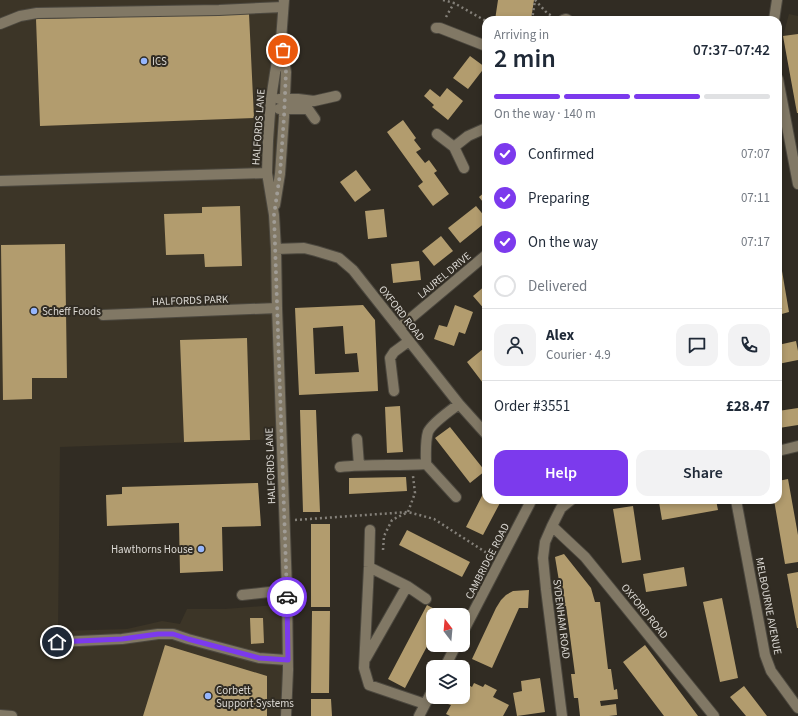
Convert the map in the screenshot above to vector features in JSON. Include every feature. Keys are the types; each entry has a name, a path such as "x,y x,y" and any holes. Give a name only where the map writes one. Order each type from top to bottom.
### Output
{"street":[{"path":"775,16 777,0"},
{"path":"0,24 20,16 37,13 219,10 284,4"},
{"name":"HALFORDS LANE","path":"284,4 281,40 271,104 267,173 274,215 276,249 287,590 288,660 286,716"},
{"path":"436,28 440,28 482,44"},
{"name":"HALFORDS LANE","path":"274,215 280,174 285,104 286,72 281,40"},
{"path":"271,104 314,101 336,96"},
{"path":"782,100 798,184"},
{"path":"285,104 308,109 315,120"},
{"path":"454,147 468,136 482,130"},
{"path":"437,134 454,147 464,168"},
{"path":"0,182 267,173"},
{"name":"OXFORD ROAD","path":"276,249 304,248 316,251 339,258 353,270 459,404 482,430"},
{"name":"LAUREL DRIVE","path":"399,328 482,258"},
{"name":"HALFORDS PARK","path":"103,315 277,308"},
{"path":"394,392 390,358 394,352 409,341"},
{"path":"456,497 426,464 429,431 442,416 459,404"},
{"path":"357,439 359,465"},
{"path":"782,450 798,446"},
{"path":"340,467 359,465 426,464"},
{"name":"CAMBRIDGE ROAD","path":"470,619 529,504"},
{"name":"SYDENHAM ROAD","path":"562,716 546,596 543,558 545,542 561,508 566,504"},
{"name":"MELBOURNE AVENUE","path":"737,504 765,655 771,670 798,708"},
{"name":"OXFORD ROAD","path":"552,526 585,557 714,716"},
{"path":"370,530 364,668 369,685 425,704 419,716"},
{"path":"369,567 407,586 426,599"},
{"path":"365,660 407,586"},
{"path":"242,595 287,590"},
{"path":"57,642 122,639 158,634 173,634 259,658 288,660"},
{"path":"0,715 12,716"}],"path":[{"path":"443,0 454,3 482,19"},
{"path":"535,0 547,13 553,16"},
{"path":"533,16 535,0"},
{"path":"446,16 454,3"},
{"path":"383,551 384,536 392,520 408,512 415,493 412,465"},
{"path":"284,521 408,512 434,519 500,562"}],"shaded area":[{"path":"0,0 284,0 274,186 281,439 60,447 58,631 127,629 162,621 180,624 187,609 225,609 287,604 286,716 0,716"},
{"path":"789,14 798,16 798,117 783,36"}],"building":[{"path":"498,0 534,0 532,16 496,16"},
{"name":"ICS","path":"249,14 254,118 40,126 36,19"},
{"path":"798,34 798,113 797,113 783,36"},
{"path":"470,56 482,65 482,71 468,89 453,78"},
{"path":"447,88 463,101 448,120 432,107 434,105 424,96 430,89 440,97"},
{"path":"403,120 416,138 414,140 421,149 416,152 425,163 429,160 437,171 434,173 449,194 433,206 418,186 423,182 387,132"},
{"path":"356,170 371,190 355,202 340,182"},
{"path":"240,206 242,266 205,267 204,254 166,255 164,214 202,213 202,207"},
{"path":"476,206 482,213 482,225 460,243 448,228"},
{"path":"384,209 387,237 368,239 365,211"},
{"path":"441,236 453,251 434,266 422,251"},
{"name":"Scheff Foods","path":"65,244 67,378 32,378 32,399 3,400 1,245"},
{"path":"419,261 421,280 393,283 391,264"},
{"path":"782,271 789,312 782,314"},
{"path":"482,288 482,306 473,296"},
{"path":"363,305 375,320 378,391 299,395 295,308","holes":["343,326 345,354 357,353 359,372 315,374 313,328"]},
{"path":"455,305 473,312 465,334 459,332 454,346 434,339 439,325 447,327"},
{"path":"247,338 250,440 184,442 180,340"},
{"path":"796,341 798,360 782,363 782,344"},
{"path":"482,350 482,382 467,362"},
{"path":"400,406 403,452 387,453 385,407"},
{"path":"798,408 798,425 782,428 782,410"},
{"path":"300,410 316,410 320,512 303,512"},
{"path":"450,427 482,467 482,473 470,483 435,438"},
{"path":"406,477 407,491 349,494 349,478"},
{"path":"788,479 798,535 798,562 785,564 775,504 782,504 782,480"},
{"name":"Hawthorns House","path":"258,483 261,526 222,527 223,571 180,573 179,523 107,526 106,495 122,494 122,487"},
{"path":"482,496 482,504 499,504 483,535 466,527"},
{"path":"659,504 717,504 718,510 662,520"},
{"path":"633,506 641,560 622,563 613,509"},
{"path":"311,524 330,524 330,607 311,607"},
{"path":"407,530 470,562 462,577 399,545"},
{"path":"564,554 591,588 595,602 600,602 608,669 611,669 614,690 617,689 618,699 600,701 601,706 616,704 617,715 580,716 578,698 574,698 571,674 575,674 566,606 563,605 555,557"},
{"path":"684,567 687,586 646,592 643,574"},
{"path":"798,572 798,628 797,628 787,574"},
{"path":"529,590 528,608 519,608 492,668 472,659 501,600 513,591"},
{"path":"722,598 738,678 720,682 703,602"},
{"path":"427,605 433,608 426,608 426,648 405,688 388,679"},
{"path":"312,611 330,611 329,693 311,693"},
{"path":"250,618 263,618 264,643 251,644"},
{"name":"Corbett Support Systems","path":"165,645 267,676 267,716 143,716"},
{"path":"645,645 698,716 664,716 623,662"},
{"path":"540,678 545,712 517,716 513,693 522,691 521,681"},
{"path":"474,683 483,687 485,684 497,690 493,697 509,705 503,716 450,716 446,714 451,705 448,704 470,704 470,686 472,687"},
{"path":"744,686 767,716 746,716 730,697"},
{"path":"311,699 331,699 332,716 311,716"}],"way so far":[{"path":"283,50 286,72 284,117 280,174 274,215 287,597"}],"place":[{"name":"ICS","path":"144,61"},
{"name":"Scheff Foods","path":"34,311"},
{"name":"Hawthorns House","path":"201,549"},
{"name":"Corbett Support Systems","path":"208,696"}],"route":[{"path":"57,642 122,639 158,634 173,634 259,658 288,660 287,597"}]}
